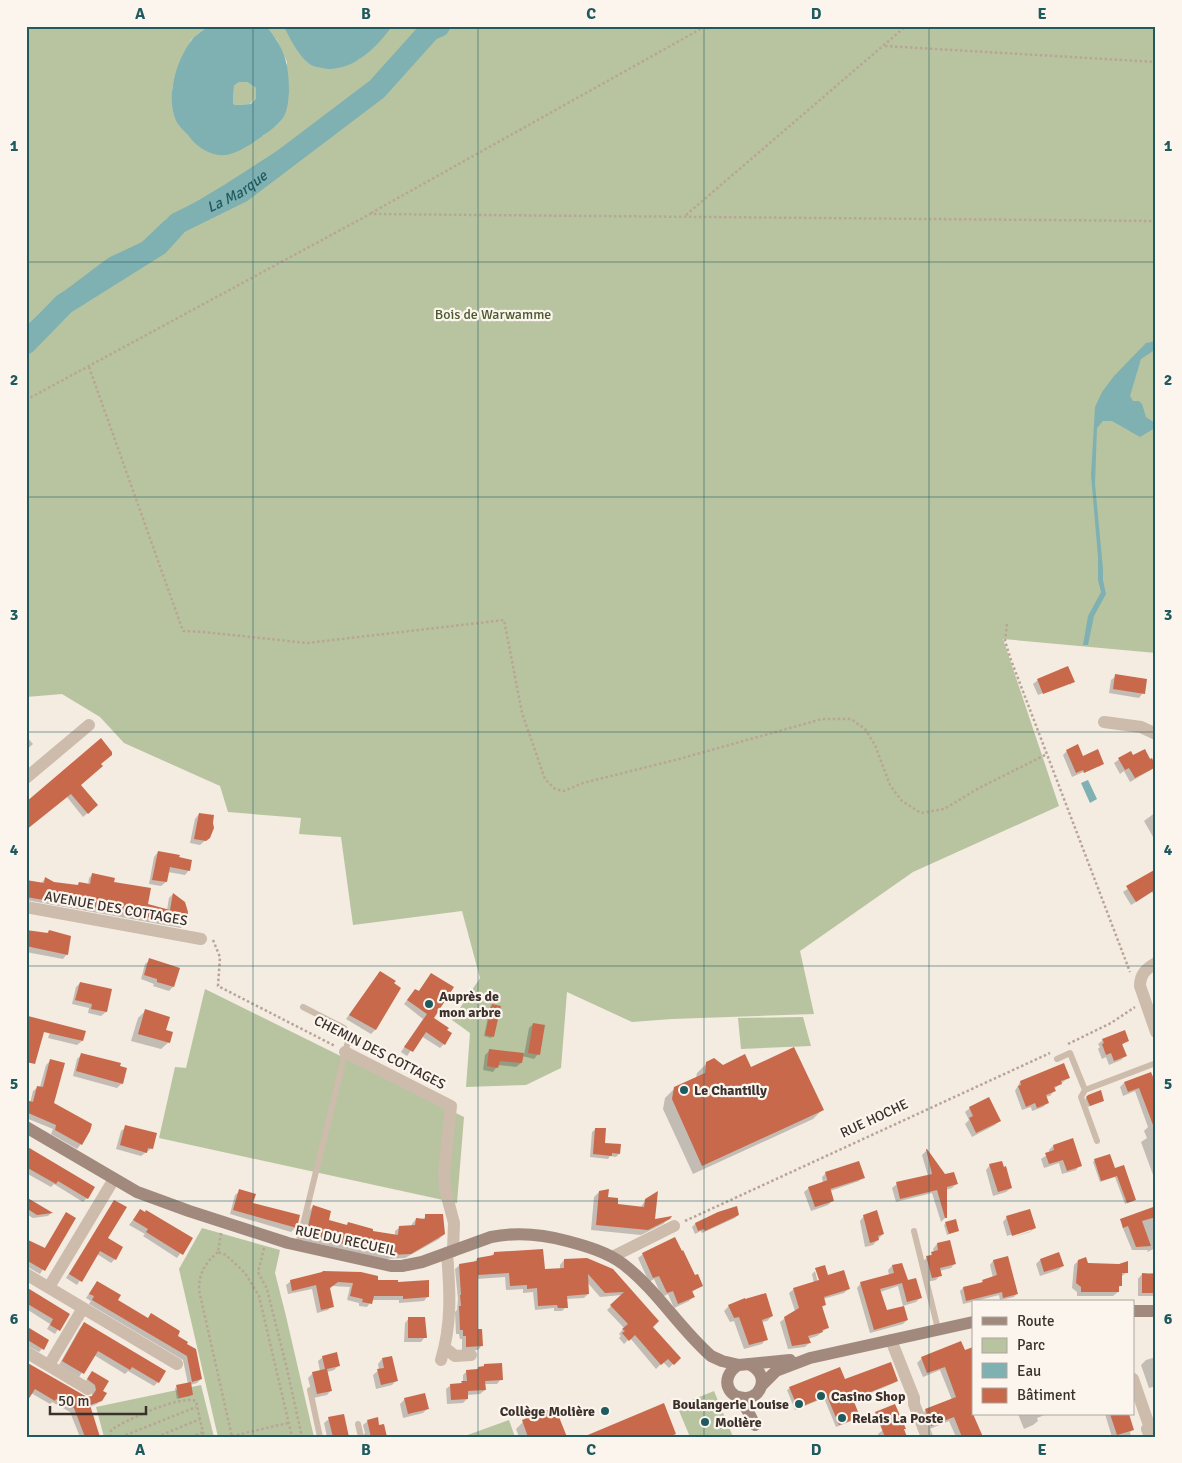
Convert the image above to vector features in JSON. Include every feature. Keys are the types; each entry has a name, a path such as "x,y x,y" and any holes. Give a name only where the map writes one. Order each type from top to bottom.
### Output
{"street":[{"path":"1104,722 1141,727 1156,734"},
{"path":"26,778 89,725"},
{"name":"AVENUE DES COTTAGES","path":"26,906 201,938"},
{"path":"1156,963 1144,971 1141,976 1140,986 1156,1032"},
{"name":"CHEMIN DES COTTAGES","path":"346,1052 451,1106 444,1173 445,1189 454,1222 450,1252"},
{"name":"RUE DU RECUEIL","path":"26,1127 114,1179 150,1197 298,1246 391,1266 412,1265 491,1237 504,1235 531,1234 573,1242 612,1257 623,1264 644,1283 700,1345 717,1360 744,1364 810,1358 972,1322"},
{"path":"49,1287 114,1179"},
{"path":"612,1257 674,1226"},
{"path":"450,1252 450,1316 443,1354 455,1356 471,1355"},
{"path":"26,1274 177,1364"},
{"path":"49,1365 83,1308"},
{"path":"1134,1311 1156,1310"},
{"path":"891,1340 927,1437"},
{"name":"RUE DU RECUEIL","path":"700,1345 711,1362 721,1370 728,1382"},
{"path":"26,1352 88,1389"},
{"name":"RUE DU RECUEIL","path":"760,1389 776,1371 810,1358"},
{"path":"744,1364 756,1368 760,1372 762,1380 755,1405 757,1431 744,1404 730,1390 728,1382 731,1371 744,1364"},
{"path":"1134,1382 1150,1428 1147,1429 1150,1437"},
{"path":"736,1396 747,1398 755,1395 760,1389"}],"lane":[{"path":"298,1246 349,1037 344,1028 303,1007"},
{"path":"1057,1059 1070,1053 1085,1090"},
{"path":"1096,1141 1081,1098 1085,1090 1156,1063"},
{"path":"914,1231 938,1329"},
{"path":"310,1390 320,1437"},
{"path":"358,1424 361,1437"}],"path":[{"path":"26,400 370,214 706,26"},
{"path":"684,216 906,26"},
{"path":"884,46 1156,62"},
{"path":"370,214 1156,221"},
{"path":"89,367 183,631 307,643 504,620 522,713 545,779 555,789 564,791 583,783 679,759 822,719 852,719 865,729 876,745 890,785 902,801 921,813 944,809 979,788 1047,754"},
{"path":"1007,624 1005,641 1009,654 1129,971 1140,986"},
{"name":"CHEMIN DES COTTAGES","path":"201,938 212,940 220,957 218,986 346,1052"},
{"path":"1068,1044 1111,1023 1144,1000"},
{"name":"RUE HOCHE","path":"674,1226 1050,1052"},
{"path":"222,1230 218,1252 206,1263 202,1270 199,1279 199,1290 232,1436 288,1423"},
{"path":"268,1237 258,1272 266,1289 302,1437"},
{"path":"218,1252 226,1255 245,1273 260,1296 292,1437"},
{"path":"111,1437 111,1430 122,1422 173,1402 189,1399 196,1401 204,1437"},
{"path":"121,1437 197,1406"},
{"path":"157,1437 200,1419"},
{"path":"191,1437 203,1432"}],"green space":[{"name":"Bois de Warwamme","path":"26,26 208,26 191,40 175,76 172,89 174,114 263,136 284,116 287,62 277,40 266,26 284,26 307,62 358,60 392,26 1156,26 1156,653 1003,639 1059,806 913,872 800,951 814,1014 632,1022 567,992 561,1068 526,1085 466,1087 470,1033 452,1020 480,978 462,911 353,925 341,837 299,834 301,818 228,812 220,786 124,743 100,717 62,694 26,697"},
{"path":"239,82 247,82 256,88 256,98 250,104 235,105 233,103 234,86"},
{"path":"205,989 464,1117 457,1203 159,1138 175,1067 186,1068"},
{"path":"803,1017 811,1046 741,1049 738,1018"},
{"path":"202,1228 280,1250 275,1273 314,1437 218,1437 179,1269"},
{"path":"201,1385 214,1437 104,1437 96,1407"},
{"name":"Molière","path":"714,1391 733,1437 690,1437 677,1406"},
{"path":"509,1420 515,1437 462,1437"}],"water":[{"path":"208,26 266,26 282,49 287,65 289,92 285,115 273,128 254,142 228,155 210,153 194,142 178,124 172,104 174,81 181,59 193,39","holes":["239,82 247,82 256,88 256,98 251,104 235,105 233,103 234,86"]},
{"path":"284,26 392,26 379,43 362,58 343,67 332,69 316,67 307,62 294,45"},
{"path":"425,26 434,26 425,33 391,71 309,138 232,190 179,219 160,243 104,272 75,292 26,337 26,326 67,289 108,258 142,242 164,221 294,140 373,79"},
{"path":"1156,341 1156,349 1141,359 1130,396 1133,401 1139,401 1142,404 1146,417 1155,423 1155,428 1140,437 1112,421 1103,421 1097,428 1095,484 1103,580 1106,594 1094,616 1088,645 1083,645 1088,616 1101,592 1098,580 1098,557 1091,475 1095,407 1102,392 1114,376 1146,343"},
{"path":"1088,780 1097,799 1090,803 1081,783"}],"building":[{"path":"1068,666 1075,682 1043,694 1037,679"},
{"path":"1115,674 1147,679 1145,694 1113,689"},
{"path":"101,738 112,752 112,755 101,764 103,766 81,785 98,805 88,814 71,794 26,830 26,802"},
{"path":"1078,744 1083,756 1098,749 1104,764 1084,773 1083,770 1076,773 1066,750"},
{"path":"1145,749 1156,767 1135,778 1129,768 1125,770 1118,758 1131,751 1133,755"},
{"path":"199,813 214,815 214,828 210,838 206,841 194,839"},
{"path":"158,851 180,855 179,857 192,860 190,871 170,867 167,882 152,880"},
{"path":"1156,869 1156,889 1136,902 1126,886"},
{"path":"92,873 115,878 114,882 151,888 148,904 170,910 173,893 185,902 188,912 186,924 26,897 26,880 44,883 45,877 54,882 78,885 79,882 90,884"},
{"path":"26,930 48,933 49,930 71,936 68,955 26,946"},
{"path":"149,958 180,968 174,987 157,982 157,979 144,975"},
{"path":"380,971 396,981 394,983 401,988 376,1030 349,1015"},
{"path":"431,973 454,987 434,1018 449,1028 447,1030 452,1033 445,1045 426,1032 413,1052 404,1047 427,1014 407,1000 415,989 419,991"},
{"path":"80,982 112,989 107,1012 91,1009 92,1004 75,1000"},
{"path":"492,1004 501,1006 494,1037 485,1035"},
{"path":"145,1009 170,1017 166,1030 173,1032 170,1043 138,1034"},
{"path":"28,1016 86,1031 83,1041 44,1032 35,1064 26,1062 26,1023"},
{"path":"533,1023 545,1025 540,1055 528,1053"},
{"path":"1125,1030 1129,1041 1122,1044 1127,1056 1114,1061 1111,1053 1106,1055 1102,1039"},
{"path":"794,1047 824,1110 702,1166 672,1099 674,1087 705,1073 706,1062 714,1058 723,1065 745,1054 751,1067"},
{"path":"489,1049 524,1053 522,1063 500,1061 498,1068 487,1066"},
{"path":"81,1053 121,1063 120,1066 127,1068 123,1084 76,1071"},
{"path":"50,1059 65,1063 54,1103 92,1124 82,1145 55,1130 56,1125 26,1112 26,1100 33,1102 37,1086 43,1087"},
{"path":"1064,1063 1070,1078 1061,1081 1062,1084 1054,1087 1056,1091 1046,1095 1049,1103 1037,1108 1035,1103 1026,1107 1018,1086 1021,1085 1020,1081"},
{"path":"1151,1072 1156,1084 1155,1130 1139,1088 1128,1092 1124,1082"},
{"path":"1101,1090 1104,1101 1090,1106 1086,1097"},
{"path":"989,1097 1001,1121 976,1133 969,1118 973,1116 969,1107"},
{"path":"125,1125 157,1133 153,1149 148,1148 147,1153 120,1145"},
{"path":"595,1128 606,1128 605,1143 621,1144 620,1154 612,1153 612,1156 593,1154"},
{"path":"1073,1138 1082,1166 1067,1171 1063,1160 1049,1164 1045,1153 1054,1150 1053,1145"},
{"path":"26,1146 95,1187 88,1199 58,1181 56,1184 26,1167"},
{"path":"926,1149 945,1174 954,1172 958,1184 947,1187 947,1218 945,1218 937,1190 900,1199 896,1182 932,1174"},
{"path":"1110,1154 1115,1168 1124,1165 1136,1200 1127,1203 1117,1176 1101,1181 1094,1159"},
{"path":"859,1161 865,1178 830,1189 825,1172"},
{"path":"1002,1161 1004,1167 1006,1166 1012,1188 998,1192 989,1164"},
{"path":"828,1180 834,1201 815,1207 808,1187"},
{"path":"239,1189 256,1194 253,1203 300,1215 297,1228 233,1210"},
{"path":"609,1189 608,1197 618,1198 618,1204 644,1207 645,1199 658,1191 655,1219 672,1216 670,1219 648,1230 596,1225 599,1191"},
{"path":"26,1197 53,1213 37,1215 26,1208"},
{"path":"114,1200 127,1207 108,1238 123,1247 116,1260 100,1251 82,1282 69,1274"},
{"path":"313,1205 331,1211 329,1220 347,1225 348,1222 373,1229 373,1231 398,1235 399,1226 415,1225 416,1218 425,1219 425,1214 443,1214 445,1234 411,1254 389,1255 306,1235"},
{"path":"737,1206 739,1215 705,1231 704,1229 698,1231 695,1223 718,1212"},
{"path":"1156,1206 1156,1217 1142,1221 1151,1246 1136,1247 1128,1226 1123,1228 1120,1219"},
{"path":"140,1209 145,1212 146,1210 193,1238 183,1255 146,1232 148,1229 133,1220"},
{"path":"1030,1209 1036,1228 1012,1236 1006,1216"},
{"path":"877,1210 884,1234 878,1236 879,1240 870,1243 863,1215"},
{"path":"66,1212 76,1218 45,1271 26,1260 26,1239 45,1248"},
{"path":"956,1219 959,1231 949,1234 945,1222"},
{"path":"675,1237 695,1275 698,1274 703,1286 692,1291 695,1297 678,1304 673,1291 667,1293 659,1276 653,1278 642,1253"},
{"path":"950,1240 956,1264 940,1268 942,1276 932,1278 926,1256 932,1255 931,1252 938,1250 937,1243"},
{"path":"543,1249 545,1269 564,1268 564,1259 587,1258 613,1269 659,1321 653,1327 681,1358 674,1365 668,1359 661,1365 635,1335 629,1341 622,1333 625,1331 622,1329 628,1324 610,1305 624,1292 605,1293 588,1274 589,1294 567,1296 568,1308 558,1308 557,1305 538,1306 537,1288 527,1289 527,1285 510,1286 509,1273 478,1275 478,1329 482,1329 483,1346 466,1347 466,1336 463,1336 463,1330 460,1330 459,1306 461,1306 461,1295 459,1264 477,1261 477,1258 494,1255 494,1252"},
{"path":"1059,1252 1064,1266 1044,1272 1040,1259"},
{"path":"1008,1256 1018,1294 1003,1298 1002,1292 966,1301 963,1287 983,1282 982,1280 997,1275 993,1260"},
{"path":"1086,1257 1088,1263 1119,1264 1128,1261 1128,1273 1122,1273 1122,1286 1119,1286 1119,1292 1081,1292 1081,1287 1076,1283 1078,1260"},
{"path":"902,1263 908,1280 916,1278 922,1298 907,1302 902,1283 880,1289 887,1310 904,1306 908,1320 874,1330 860,1282 894,1273 892,1265"},
{"path":"825,1265 828,1275 844,1270 850,1289 824,1297 826,1305 822,1306 829,1328 822,1330 823,1332 808,1336 811,1343 792,1346 784,1317 799,1308 793,1288 819,1280 815,1268"},
{"path":"323,1271 361,1272 378,1276 378,1280 398,1280 398,1282 429,1280 429,1297 403,1299 403,1296 374,1296 372,1304 362,1302 363,1299 350,1296 353,1283 338,1282 330,1288 334,1307 321,1310 316,1285 292,1291 290,1280"},
{"path":"1142,1273 1156,1274 1156,1293 1142,1293"},
{"path":"97,1281 121,1295 118,1300 148,1318 151,1313 180,1331 178,1336 196,1349 202,1379 192,1382 187,1356 92,1300 94,1296 89,1294"},
{"path":"26,1287 70,1314 60,1331 50,1325 53,1319 26,1303"},
{"path":"766,1293 773,1316 762,1320 768,1340 749,1345 739,1317 734,1318 728,1305 745,1298"},
{"path":"408,1317 425,1317 427,1338 408,1338"},
{"path":"84,1322 166,1371 159,1383 132,1367 130,1370 98,1351 84,1374 62,1361"},
{"path":"26,1326 49,1340 44,1350 26,1339"},
{"path":"961,1341 965,1350 972,1347 972,1416 974,1416 983,1437 962,1437 954,1417 931,1426 925,1409 956,1397 945,1367 927,1373 921,1357"},
{"path":"337,1352 340,1366 327,1369 332,1391 317,1394 312,1372 325,1369 322,1356"},
{"path":"392,1356 398,1381 381,1385 377,1369 384,1368 382,1358"},
{"path":"26,1362 87,1397 92,1396 96,1390 95,1385 87,1379 92,1371 109,1381 103,1391 107,1393 102,1401 90,1405 100,1437 85,1437 74,1408 56,1399 55,1401 35,1389 26,1403"},
{"path":"891,1362 898,1381 853,1399 860,1417 839,1425 827,1396 798,1408 789,1387 840,1367 845,1379"},
{"path":"502,1363 503,1380 485,1381 486,1390 468,1391 468,1399 451,1400 450,1384 467,1381 466,1370 478,1369 478,1367 484,1366 484,1364"},
{"path":"191,1382 193,1395 179,1398 176,1385"},
{"path":"425,1393 429,1409 408,1414 404,1398"},
{"path":"664,1403 676,1434 668,1437 583,1437"},
{"path":"895,1404 906,1429 904,1429 907,1437 885,1437 875,1412"},
{"path":"555,1407 567,1437 528,1437 522,1420"},
{"path":"344,1414 349,1437 333,1437 328,1417"},
{"path":"1111,1416 1130,1416 1134,1430 1117,1435"},
{"path":"378,1417 379,1425 384,1424 387,1437 371,1437 367,1420"}],"waterway":[{"name":"La Marque","path":"26,343 64,304 158,245 178,223 241,192 377,89 430,30 439,26"}],"place":[{"name":"Auprès de mon arbre","path":"429,1004"},
{"name":"Le Chantilly","path":"684,1090"},
{"name":"Casino Shop","path":"821,1396"},
{"name":"Boulangerie Louise","path":"799,1404"},
{"name":"Collège Molière","path":"605,1411"},
{"name":"Relais La Poste","path":"842,1418"},
{"name":"Molière","path":"705,1422"}]}
